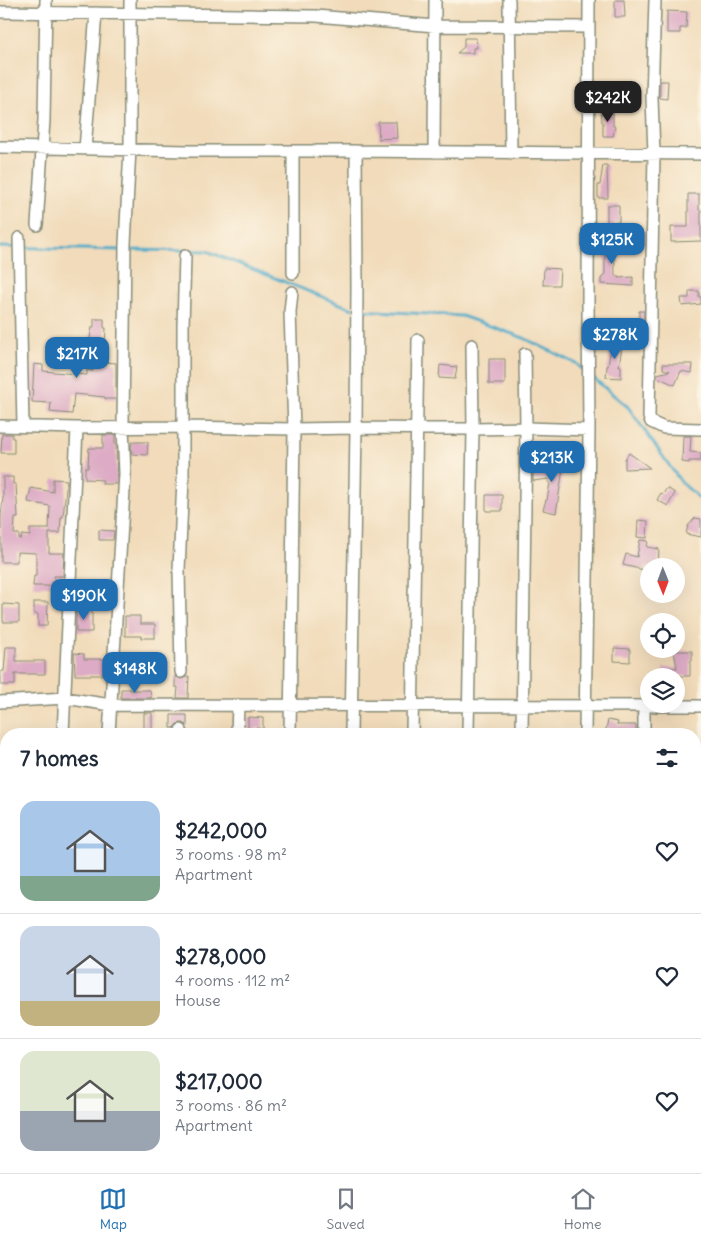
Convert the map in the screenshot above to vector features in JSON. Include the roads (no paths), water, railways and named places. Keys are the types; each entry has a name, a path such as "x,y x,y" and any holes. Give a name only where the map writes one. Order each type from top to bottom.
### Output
{"street":[{"path":"109,728 125,474 125,258 130,150 130,0"},
{"path":"434,152 435,0"},
{"path":"510,0 511,153"},
{"path":"585,728 589,430 589,0"},
{"path":"655,0 652,98 654,154 649,417 651,422 664,428 701,429"},
{"path":"0,12 46,6 96,13 316,16 435,26 589,27"},
{"path":"38,225 44,120 46,6"},
{"path":"85,149 96,13"},
{"path":"0,147 130,150 701,154"},
{"path":"292,273 293,151"},
{"path":"351,728 356,428 356,151"},
{"path":"19,238 23,426"},
{"path":"181,672 179,570 184,427 182,326 185,256"},
{"path":"290,728 294,429 290,312 292,292"},
{"path":"412,728 418,340"},
{"path":"468,728 473,430 472,345"},
{"path":"522,728 526,428 525,354"},
{"path":"0,426 77,428 416,428 473,430 526,428 589,430"},
{"path":"63,728 77,428"},
{"path":"0,702 65,698 111,705 640,706"},
{"path":"237,728 238,705"},
{"path":"685,706 701,706"},
{"path":"644,713 644,728"}],"waterway":[{"path":"0,247 122,250"},
{"path":"128,250 207,251 353,309"},
{"path":"360,310 462,316 524,338 577,364 585,372"},
{"path":"592,377 628,407 681,482 701,500"}]}
